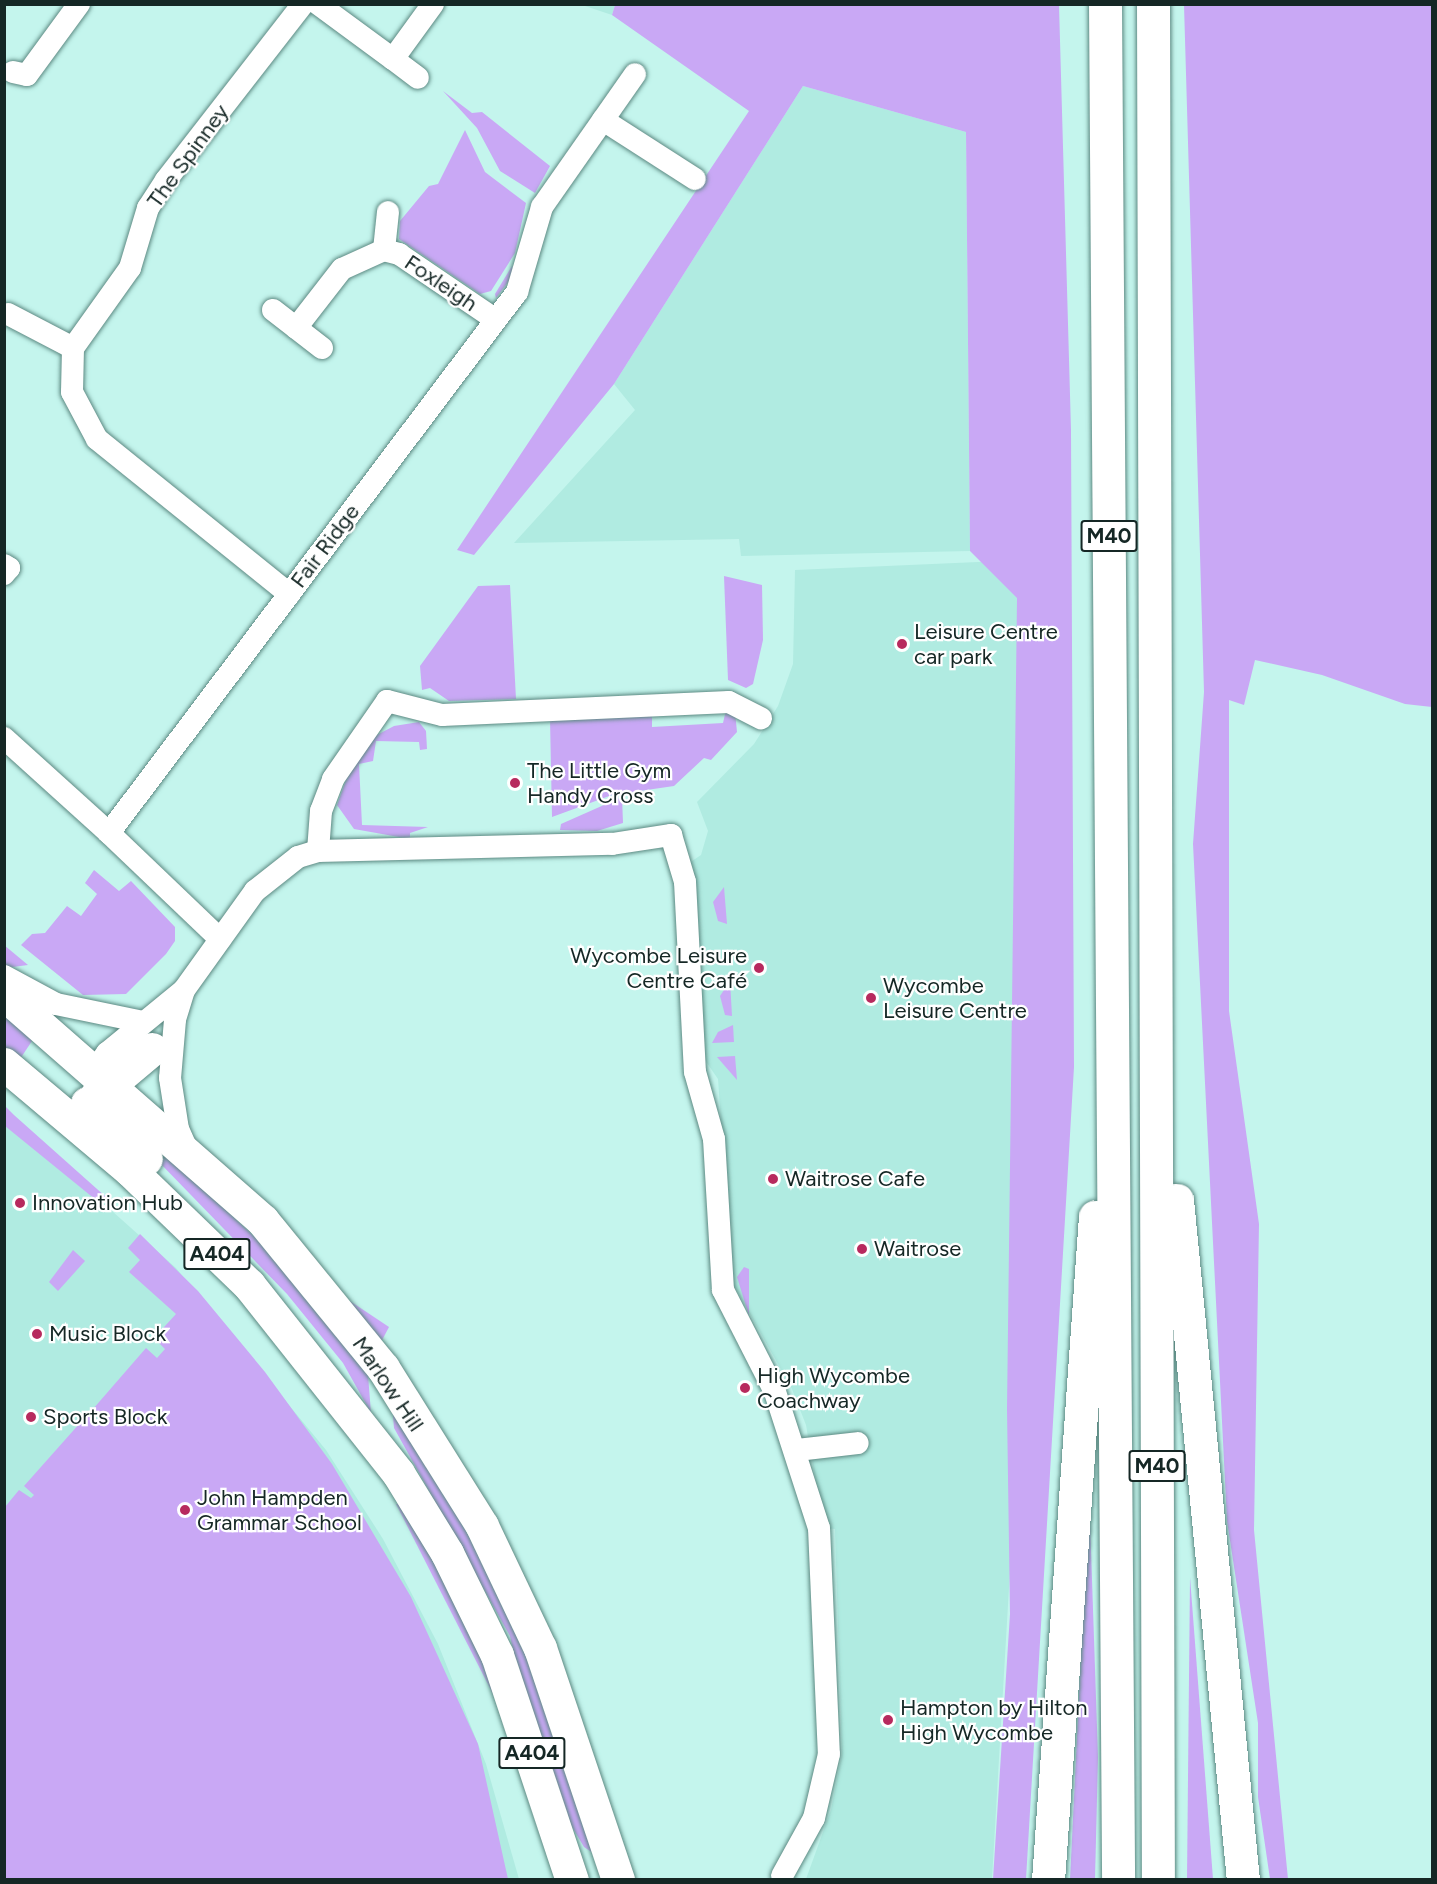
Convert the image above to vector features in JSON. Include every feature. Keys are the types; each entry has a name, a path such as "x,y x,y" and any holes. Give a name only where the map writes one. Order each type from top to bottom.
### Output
{"main road":[{"name":"M40","path":"1105,4 1118,1880"},
{"name":"M40","path":"1153,4 1158,1880"},
{"name":"Marlow Hill","path":"4,994 188,1151 263,1221 383,1368 482,1526 540,1648 618,1880"},
{"path":"49,1102 87,1103 104,1078 147,1036"},
{"name":"M40","path":"1156,1053 1177,1203 1243,1880"},
{"name":"M40","path":"1048,1880 1084,1360 1114,1058"},
{"name":"Marlow Hill","path":"4,1064 234,1270 331,1382 398,1473 447,1553 497,1655 572,1880"},
{"name":"A404","path":"87,1103 193,1207 234,1270"}],"street":[{"path":"13,72 27,75 79,4"},
{"name":"The Spinney","path":"73,348 130,268 148,208 164,182 303,4"},
{"path":"318,4 418,78"},
{"path":"393,59 433,4"},
{"name":"Fair Ridge","path":"109,833 496,320 529,264 542,207 635,74"},
{"path":"603,120 695,179"},
{"name":"Foxleigh","path":"384,249 388,212"},
{"name":"Foxleigh","path":"296,328 342,269 384,249 399,254 496,320"},
{"path":"273,310 322,348"},
{"path":"8,314 73,348 72,392 97,439 289,594"},
{"path":"4,565 9,568 4,574"},
{"path":"318,851 321,811 333,779 387,701 442,715 729,702 761,718"},
{"path":"4,738 109,833 220,939"},
{"path":"147,1036 184,990 255,891 298,857 318,851 612,844 672,835 685,882 695,1072 714,1139 723,1290 797,1450 819,1528 829,1754 810,1827 782,1876"},
{"path":"4,976 56,1004 147,1036 175,1020"},
{"path":"184,990 175,1020 171,1096 188,1151"},
{"path":"797,1450 858,1443"}],"shaded area":[{"path":"582,5 615,5 612,15"},
{"path":"615,5 1059,5 1071,430 1074,1067 1026,1879 993,1879 1010,1614 1007,1409 1017,598 970,551 966,132 803,86 614,384 474,555 457,550 749,111 612,15"},
{"path":"1184,5 1432,5 1432,707 1405,704 1322,675 1255,660 1244,705 1229,700 1229,1011 1259,1224 1254,1530 1288,1879 1270,1879 1258,1797 1258,1723 1227,1521 1193,844 1204,692"},
{"path":"803,86 966,132 970,551 741,556 739,539 514,543 635,410 614,384"},
{"path":"443,91 472,113 482,112 550,166 535,193 500,171 477,128"},
{"path":"465,130 485,172 526,203 515,253 491,291 480,294 399,239 400,221 429,186 438,184"},
{"path":"512,266 514,274 496,298 495,294"},
{"path":"1022,560 1036,1125 992,1879 806,1879 831,1810 842,1754 835,1529 824,1528 806,1425 792,1389 732,1282 718,1079 698,1050 689,863 701,855 708,831 697,802 754,744 778,706 793,664 795,570"},
{"path":"724,576 762,585 763,640 753,684 746,688 728,680"},
{"path":"510,585 516,699 449,701 430,688 422,690 420,666 478,586"},
{"path":"726,710 735,712 737,732 711,760 704,758 674,786 612,795 552,817 550,719 652,715 652,727 723,723"},
{"path":"419,722 426,731 427,749 420,750 419,742 376,741 373,761 359,764 362,825 428,827 410,833 410,839 354,829 337,805 351,766 375,736 394,726"},
{"path":"622,797 623,823 597,831 560,830 561,824"},
{"path":"94,870 119,891 131,881 175,927 175,941 166,954 126,994 83,995 21,945 32,934 45,933 67,906 81,916 97,894 85,883"},
{"path":"724,887 727,924 718,921 713,902"},
{"path":"4,945 28,965 5,968"},
{"path":"730,981 732,1016 725,1015 720,996"},
{"path":"4,1013 34,1038 18,1062 5,1050"},
{"path":"733,1025 734,1042 712,1043 718,1032"},
{"path":"735,1056 737,1080 717,1057"},
{"path":"5,1106 106,1197 96,1200 5,1126"},
{"path":"119,1110 276,1257 368,1375 371,1413 343,1363 287,1294 157,1160"},
{"name":"John Hampden Grammar School","path":"4,1115 176,1268 326,1450 383,1539 438,1644 486,1764 519,1879 5,1879"},
{"name":"John Hampden Grammar School","path":"140,1234 198,1291 265,1372 332,1464 411,1597 478,1744 508,1879 5,1879 5,1507 19,1490 31,1498 34,1495 24,1486 88,1414 100,1421 93,1409 146,1348 157,1358 165,1349 154,1338 176,1314 129,1272 140,1260 128,1248"},
{"path":"73,1250 85,1261 58,1291 49,1282"},
{"path":"744,1267 749,1269 749,1316 737,1277"},
{"path":"350,1301 389,1327 380,1344 346,1302"},
{"path":"392,1404 437,1474 528,1653 593,1853 584,1847 568,1820 522,1691 510,1636 394,1428"},
{"path":"1089,1491 1098,1757 1095,1879 1070,1880"},
{"path":"396,1504 402,1504 470,1626 498,1704"},
{"path":"1190,1577 1213,1879 1187,1879"}],"place":[{"name":"Leisure Centre car park","path":"902,644"},
{"name":"The Little Gym Handy Cross","path":"515,783"},
{"name":"Wycombe Leisure Centre Café","path":"759,968"},
{"name":"Wycombe Leisure Centre","path":"871,998"},
{"name":"Waitrose Cafe","path":"773,1179"},
{"name":"Innovation Hub","path":"20,1203"},
{"name":"Waitrose","path":"862,1249"},
{"name":"Music Block","path":"37,1334"},
{"name":"High Wycombe Coachway","path":"745,1388"},
{"name":"Sports Block","path":"31,1417"},
{"name":"John Hampden Grammar School","path":"185,1510"},
{"name":"Hampton by Hilton High Wycombe","path":"888,1720"}]}
